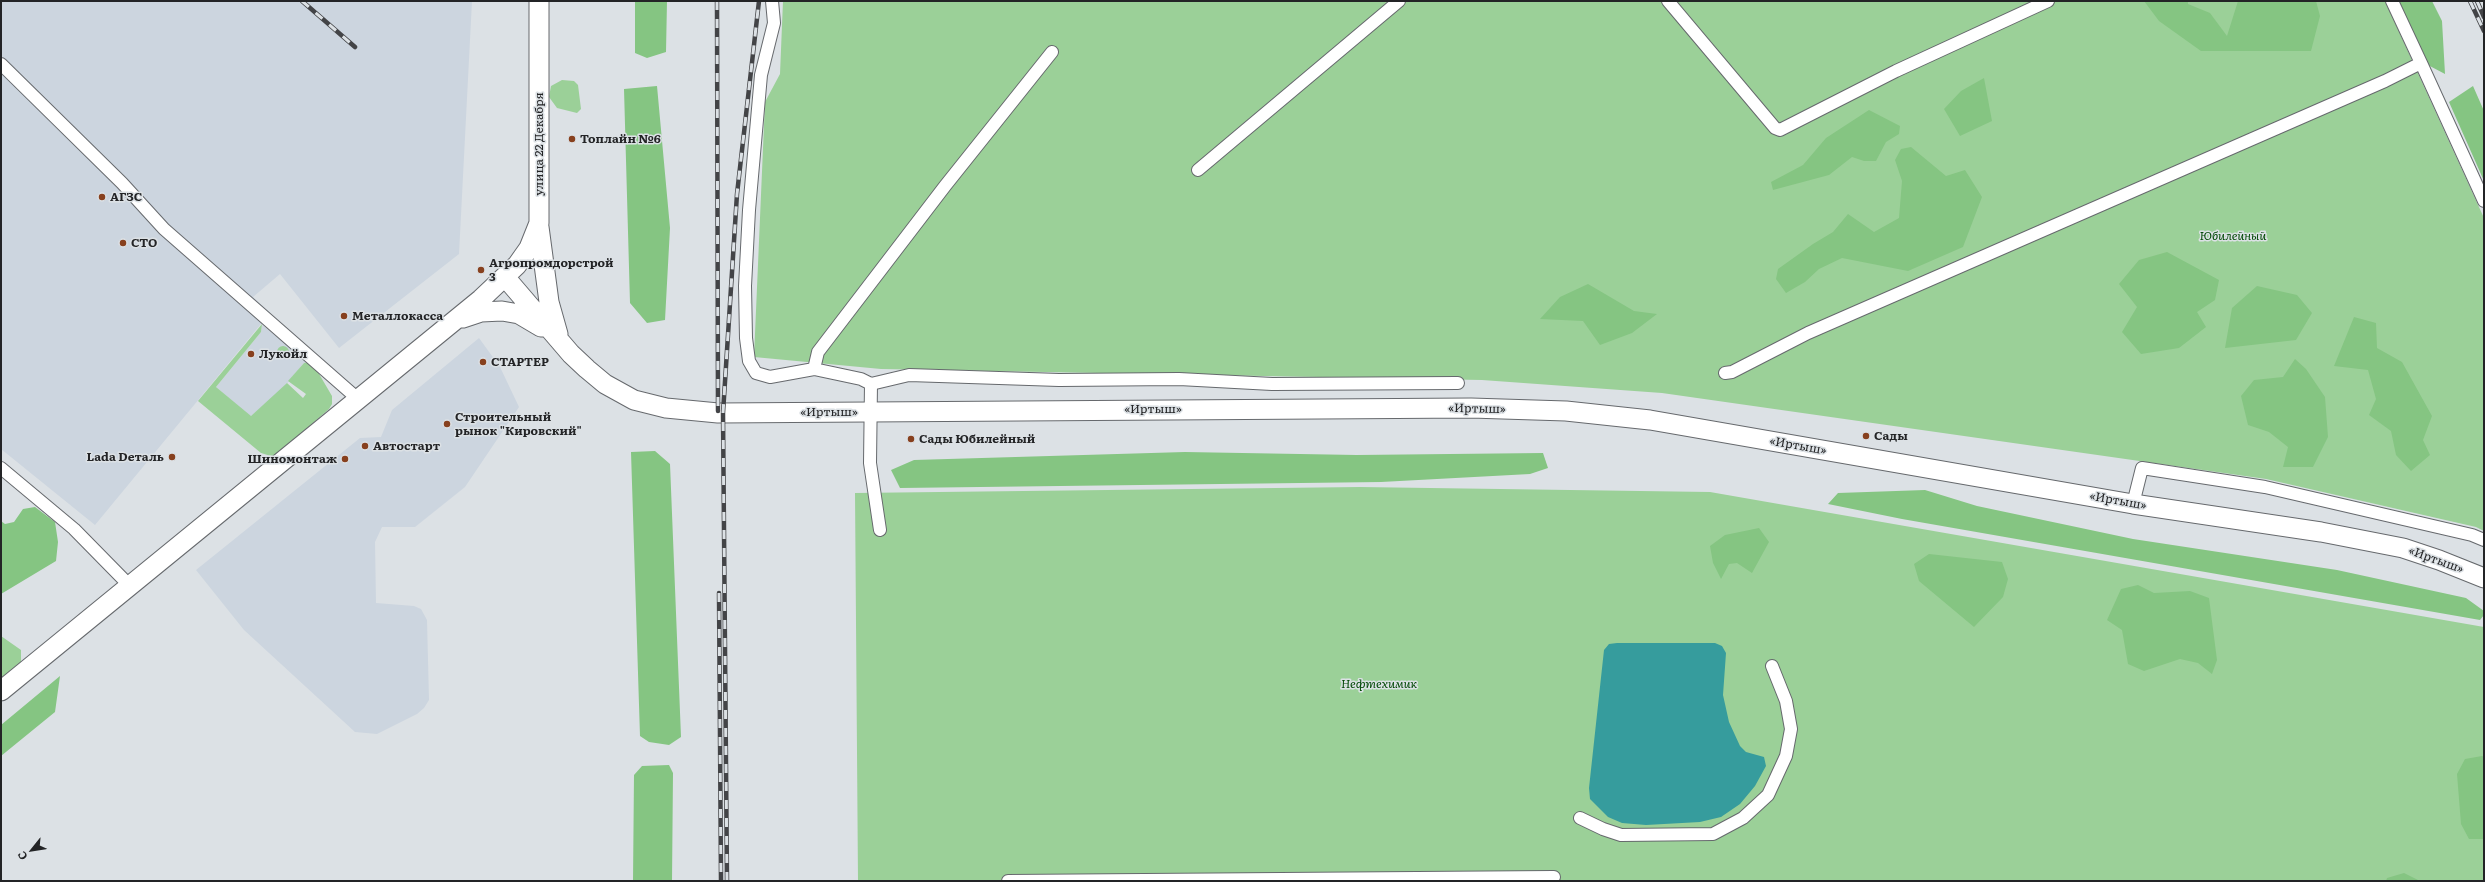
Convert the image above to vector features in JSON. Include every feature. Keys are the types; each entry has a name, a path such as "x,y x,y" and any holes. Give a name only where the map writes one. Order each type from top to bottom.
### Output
{"main road":[{"name":"улица 22 Декабря","path":"1,692 129,585 454,321 505,277 529,248 539,223 538,1"},
{"path":"539,223 548,302 554,324 563,345"},
{"name":"«Иртыш»","path":"505,277 563,345 605,384 634,400 666,408 718,413 1471,408 1566,411 1650,420 2133,504 2321,532 2402,548 2439,560 2484,578"},
{"path":"454,321 482,312 502,310 519,314 538,324 563,345"}],"street":[{"path":"772,1 774,24 761,75 749,210 745,286 746,338 749,361 756,373 770,377 814,369 861,379 871,384 909,375 1059,380 1179,379 1272,384 1458,383"},
{"path":"1198,170 1399,1"},
{"path":"1668,1 1775,128 1780,130 1903,68 2048,1"},
{"path":"2392,1 2484,201"},
{"path":"814,369 818,352 940,192 1052,52"},
{"path":"1725,373 1732,372 1808,334 2385,81 2421,63"},
{"path":"1,64 117,177 164,229 358,398"},
{"path":"871,384 870,463 880,530"},
{"path":"1,468 74,530 129,585"},
{"path":"2133,504 2142,468 2265,487 2472,535 2484,540"},
{"path":"1580,818 1603,829 1621,835 1713,834 1743,818 1768,795 1786,756 1791,729 1786,701 1772,666"},
{"path":"1008,881 1554,877"}],"shaded area":[{"path":"1,1 472,1 459,254 339,348 280,274 253,297 270,313 95,525 1,449"},
{"path":"262,325 309,362 304,363 280,392 250,417 216,387 261,332"},
{"path":"479,338 500,367 519,407 465,487 415,527 382,527 375,542 376,603 414,606 421,609 427,620 429,700 424,708 417,714 377,734 355,732 244,630 196,570 360,438 381,437 392,410"}],"green space":[{"path":"635,1 667,1 666,52 647,58 635,53"},
{"name":"Юбилейный","path":"783,1 2385,1 2484,218 2484,531 2476,527 2266,479 1662,393 1482,380 881,369 754,357 765,102 780,74"},
{"path":"2144,1 2188,1 2188,4 2210,13 2227,36 2238,1 2316,1 2320,16 2311,51 2201,51 2159,21"},
{"path":"2392,1 2432,1 2442,21 2445,74 2426,64"},
{"path":"1984,78 1992,121 1960,136 1944,109 1961,91"},
{"path":"562,80 574,81 578,85 581,109 577,113 557,108 549,97 551,86"},
{"path":"657,86 670,228 665,320 647,323 630,303 624,89"},
{"path":"2473,86 2484,111 2484,181 2449,102"},
{"path":"1869,110 1900,126 1899,134 1886,142 1876,161 1864,161 1852,157 1829,175 1773,190 1771,182 1803,165 1826,138"},
{"path":"1911,147 1946,176 1965,170 1982,197 1963,247 1908,271 1842,258 1819,269 1805,282 1786,293 1776,279 1778,269 1813,244 1833,232 1848,214 1874,232 1899,218 1902,181 1895,160 1901,149"},
{"path":"2167,252 2219,280 2215,300 2197,312 2206,327 2179,348 2141,354 2122,332 2137,307 2119,284 2139,260"},
{"path":"1588,284 1634,311 1657,314 1632,333 1600,345 1583,321 1540,319 1560,297"},
{"path":"2257,286 2297,295 2312,313 2296,340 2225,348 2232,308"},
{"path":"2354,317 2376,323 2377,348 2402,362 2432,416 2423,440 2430,455 2411,471 2396,455 2391,431 2369,415 2376,399 2368,370 2334,366"},
{"path":"262,324 261,332 216,387 251,416 287,383 303,398 306,394 288,381 304,363 309,362 315,367 332,396 332,404 329,409 274,457 261,453 198,401"},
{"path":"283,346 287,348 289,352 287,356 283,358 279,356 277,352 279,348"},
{"path":"2295,359 2306,369 2325,397 2328,437 2313,467 2283,467 2288,447 2269,432 2248,425 2241,396 2254,380 2283,377"},
{"path":"655,451 670,464 681,737 669,745 649,742 640,736 631,452"},
{"path":"1185,452 1357,455 1543,453 1548,468 1530,474 1381,482 900,488 891,470 914,460"},
{"name":"Нефтехимик","path":"1360,487 1710,492 2484,627 2484,881 858,881 855,493"},
{"path":"1925,490 1977,506 2133,539 2337,570 2466,598 2484,611 2484,615 2480,620 1902,519 1828,504 1838,493"},
{"path":"35,507 55,522 58,542 56,561 1,594 1,521 5,524 14,522 23,509"},
{"path":"1759,528 1769,542 1752,573 1737,563 1729,564 1721,579 1713,563 1710,546 1725,535"},
{"path":"1929,554 2002,562 2008,579 2003,597 1974,627 1919,581 1914,564"},
{"path":"2138,585 2154,593 2190,591 2209,598 2217,660 2212,674 2198,663 2180,659 2144,671 2128,664 2122,630 2107,620 2121,589"},
{"path":"1,636 21,650 21,663 1,681"},
{"path":"60,676 55,712 1,756 1,725"},
{"path":"2482,756 2484,757 2484,839 2469,839 2461,824 2457,774 2465,759"},
{"path":"669,765 673,773 672,881 633,881 634,775 642,766"},
{"path":"2404,873 2420,881 2386,881 2387,878"}],"water":[{"path":"1715,643 1722,646 1726,653 1723,695 1729,722 1740,746 1746,752 1764,757 1766,766 1755,786 1740,804 1721,817 1700,822 1646,825 1622,823 1608,817 1590,799 1589,788 1604,650 1609,644"}],"railway":[{"path":"302,1 355,47"},
{"path":"717,1 718,411"},
{"path":"727,881 723,413 737,194 759,1"},
{"path":"2470,1 2484,31"},
{"path":"2477,1 2484,17"},
{"path":"719,593 721,881"}],"place":[{"name":"Топлайн №6","path":"572,139"},
{"name":"АГЗС","path":"102,197"},
{"name":"СТО","path":"123,243"},
{"name":"Агропромдорстрой 3","path":"481,270"},
{"name":"Металлокасса","path":"344,316"},
{"name":"Лукойл","path":"251,354"},
{"name":"СТАРТЕР","path":"483,362"},
{"name":"Строительный рынок \"Кировский\"","path":"447,424"},
{"name":"Сады","path":"1866,436"},
{"name":"Сады Юбилейный","path":"911,439"},
{"name":"Автостарт","path":"365,446"},
{"name":"Lada Dеталь","path":"172,457"},
{"name":"Шиномонтаж","path":"345,459"}]}
